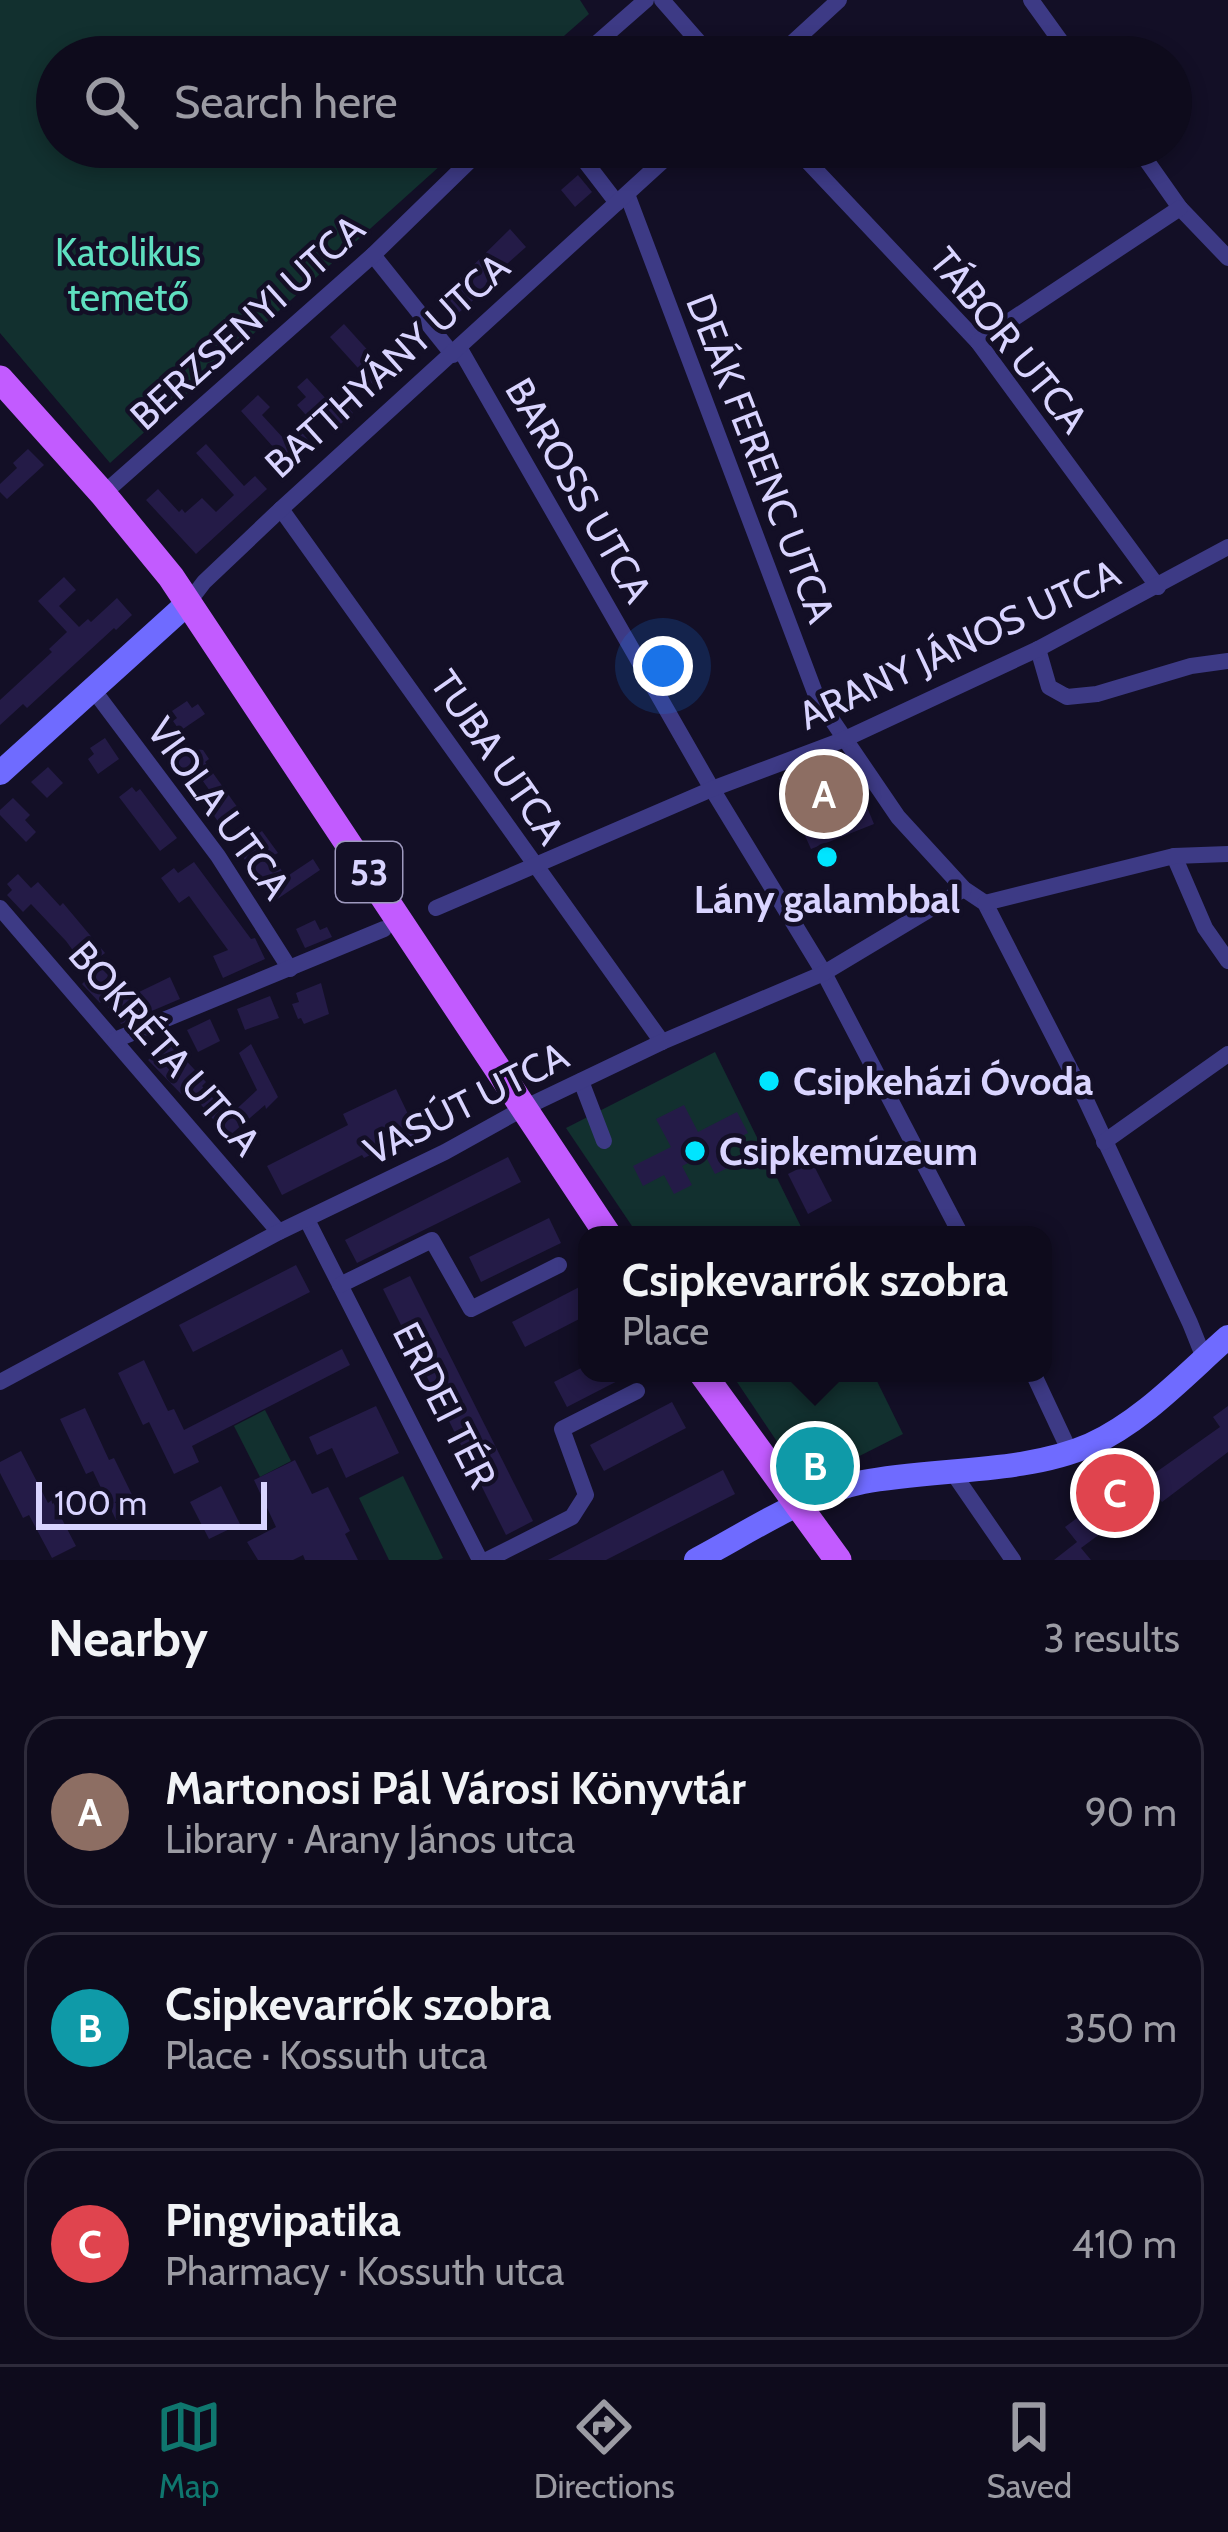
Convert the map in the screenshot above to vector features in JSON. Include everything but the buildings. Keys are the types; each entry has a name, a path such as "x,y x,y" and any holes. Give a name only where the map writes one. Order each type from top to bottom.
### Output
{"main road":[{"name":"53","path":"0,379 171,577 602,1226"},
{"name":"BATTHYÁNY UTCA","path":"0,772 188,603"},
{"path":"147,640 171,631 213,638"},
{"path":"697,1560 842,1487 1070,1452 1120,1428 1228,1337"},
{"path":"709,1382 838,1560"}],"street":[{"path":"605,36 646,0"},
{"path":"662,0 694,36"},
{"path":"800,36 839,0"},
{"path":"1031,0 1057,36"},
{"name":"BERZSENYI UTCA","path":"103,494 373,255 462,168"},
{"name":"DEÁK FERENC UTCA","path":"593,168 622,199 817,698 898,817 964,889 985,903"},
{"name":"BATTHYÁNY UTCA","path":"188,603 281,509 655,168"},
{"name":"TÁBOR UTCA","path":"814,168 978,342 1158,587"},
{"path":"1152,168 1180,208 1228,258"},
{"path":"978,342 1180,208"},
{"name":"BAROSS UTCA","path":"373,255 457,352 824,974 956,1226"},
{"name":"TUBA UTCA","path":"281,509 662,1042"},
{"name":"ARANY JÁNOS UTCA","path":"436,908 712,789 844,739 1038,649 1228,547"},
{"path":"1038,649 1049,686 1067,697 1228,661"},
{"name":"VIOLA UTCA","path":"92,688 218,856 290,969"},
{"path":"1204,1358 1084,1096 985,903 1174,856 1228,854"},
{"path":"1174,856 1204,928 1228,961"},
{"name":"VASÚT UTCA","path":"0,1382 279,1232 524,1108 662,1042 824,974 964,889"},
{"name":"BOKRÉTA UTCA","path":"0,908 279,1232"},
{"path":"115,1040 384,929"},
{"path":"1104,1142 1228,1054"},
{"path":"581,1082 604,1141"},
{"name":"ERDEI TÉR","path":"307,1220 484,1560 572,1517 586,1495 562,1429 637,1391"},
{"name":"ERDEI TÉR","path":"340,1285 432,1240 471,1309 559,1265"},
{"path":"1037,1382 1070,1452"},
{"path":"951,1470 1013,1560"}],"green space":[{"name":"Katolikus temető","path":"0,0 580,0 589,14 564,36 36,36 36,168 438,168 110,463 0,333"},
{"path":"715,1052 801,1226 632,1226 566,1128"},
{"path":"737,1382 877,1382 903,1434 814,1479 800,1476"},
{"path":"265,1410 291,1461 260,1477 234,1426"},
{"path":"403,1476 443,1558 389,1560 359,1498"}],"place":[{"name":"Martonosi Pál Városi Könyvtár","path":"824,794"},
{"name":"Lány galambbal","path":"827,857"},
{"name":"Csipkeházi Óvoda","path":"769,1081"},
{"name":"Csipkemúzeum","path":"695,1151"},
{"name":"Csipkevarrók szobra","path":"815,1466"},
{"name":"Pingvipatika","path":"1115,1493"}]}
